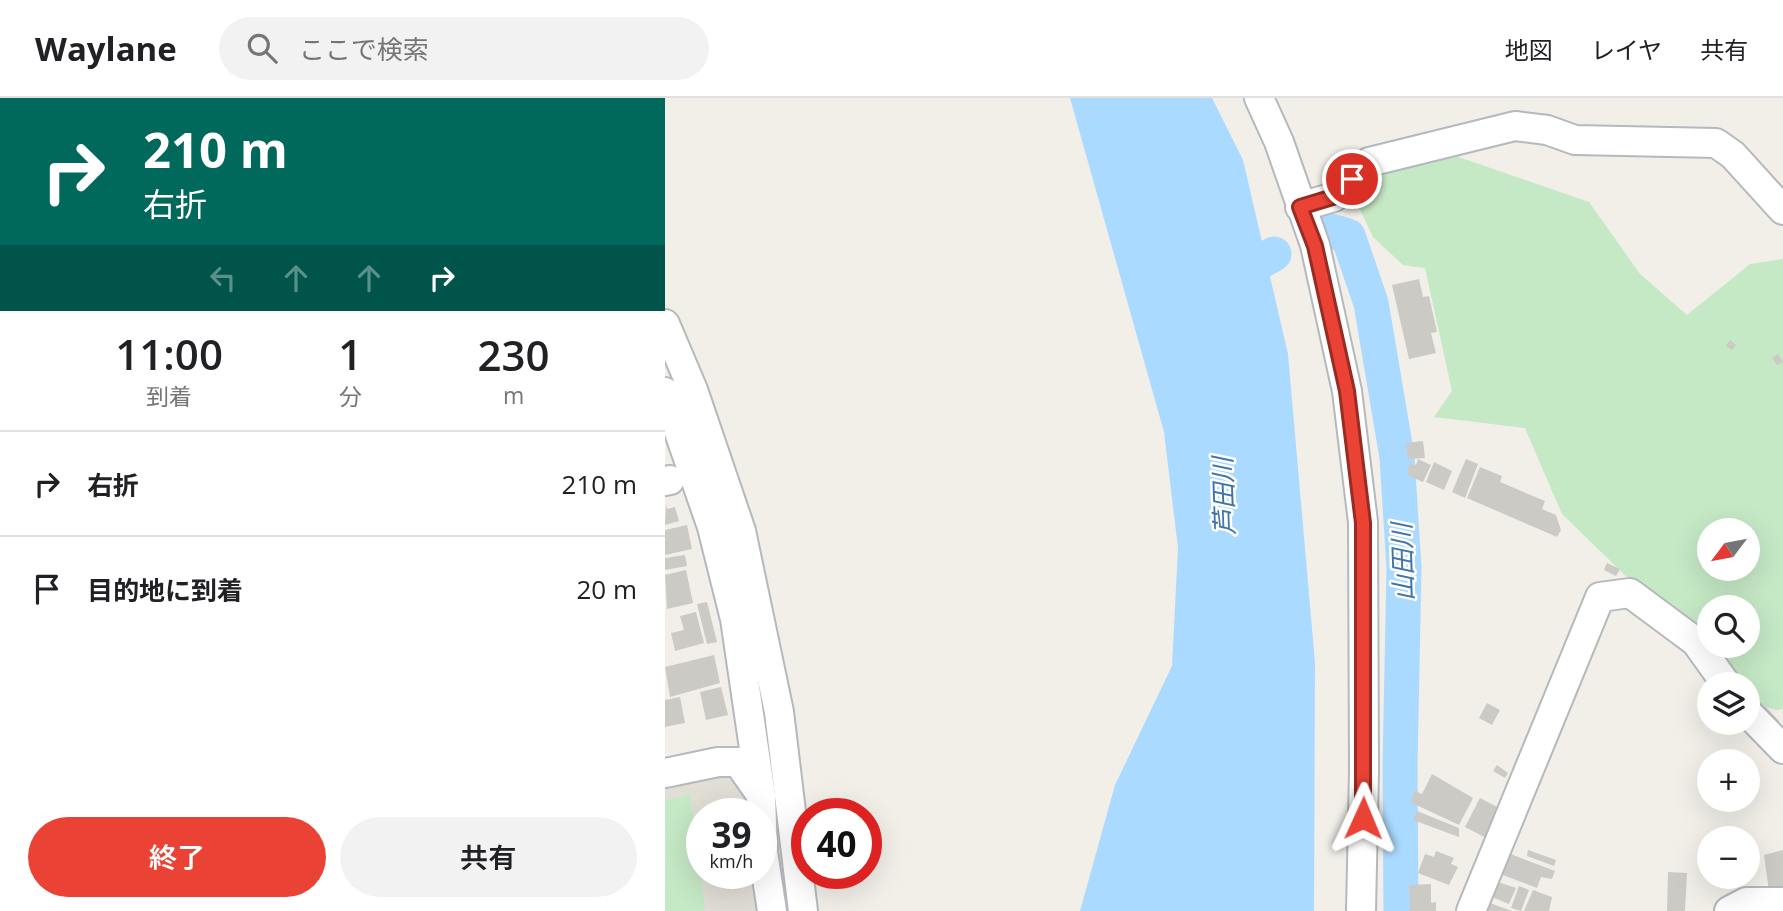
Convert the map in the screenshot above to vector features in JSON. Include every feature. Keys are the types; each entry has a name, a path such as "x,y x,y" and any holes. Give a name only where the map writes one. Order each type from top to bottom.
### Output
{"street":[{"path":"1259,98 1279,142 1315,246 1347,391 1363,523 1364,771 1361,911"},
{"path":"1300,207 1333,197 1370,162 1515,126 1547,130 1575,140 1716,143 1733,155 1783,210"},
{"path":"665,324 692,390 741,531 779,712 802,907"},
{"path":"665,392 712,527 735,619 761,796 763,852 772,911"},
{"path":"1471,911 1600,597 1630,593 1696,642 1717,672"},
{"path":"1760,725 1783,749"},
{"path":"665,773 718,762 738,762 761,796 792,901 802,907"},
{"path":"1729,911 1746,902 1783,902"}],"shaded area":[{"path":"725,768 749,787 750,798 686,798 686,889 760,889 762,911 665,911 665,780"}],"green space":[{"path":"1444,152 1589,202 1640,274 1687,315 1750,264 1783,259 1783,709 1760,706 1760,672 1720,672 1707,658 1760,658 1760,595 1697,595 1697,648 1562,514 1525,428 1434,417 1452,391 1425,268 1403,265 1373,237 1355,199 1366,176"},
{"path":"690,795 690,798 686,798 686,889 702,889 705,911 665,911 665,800"}],"water":[{"name":"芦田川","path":"1070,98 1212,98 1243,160 1288,354 1315,663 1314,911 1080,911 1115,785 1172,666 1178,548 1164,432"}],"building":[{"path":"1419,279 1423,297 1429,296 1437,332 1431,333 1436,353 1409,359 1392,285"},
{"path":"1730,340 1736,345 1732,350 1726,346"},
{"path":"1778,354 1783,362 1777,365 1772,358"},
{"path":"1423,441 1425,458 1408,459 1406,443"},
{"path":"1418,459 1431,465 1423,482 1407,475 1410,463 1416,465"},
{"path":"1466,459 1478,464 1465,498 1452,492"},
{"path":"1434,462 1452,471 1444,490 1426,482"},
{"path":"1480,467 1502,476 1500,482 1545,501 1542,509 1556,515 1561,530 1557,537 1467,498"},
{"path":"666,504 667,509 675,507 679,521 665,525"},
{"path":"687,525 692,549 665,555 665,530"},
{"path":"685,555 687,566 665,570 665,558"},
{"path":"1607,563 1620,569 1616,576 1604,570"},
{"path":"686,570 693,603 667,609 665,575"},
{"path":"707,602 717,642 707,644 697,604"},
{"path":"696,612 704,643 675,651 671,633 684,630 680,616"},
{"path":"714,655 720,683 670,697 665,667"},
{"path":"721,687 728,715 706,720 700,692"},
{"path":"680,697 685,723 665,727 665,700"},
{"path":"1487,703 1500,710 1492,725 1479,718"},
{"path":"1765,706 1779,721 1783,731 1760,714"},
{"path":"1497,765 1508,773 1505,778 1493,771"},
{"path":"1432,774 1473,798 1459,825 1410,802 1415,791 1422,794"},
{"path":"1480,798 1503,810 1488,839 1465,827"},
{"path":"1417,811 1459,828 1459,837 1413,820"},
{"path":"1528,850 1556,860 1554,866 1527,856"},
{"path":"1783,850 1783,889 1769,891 1764,855"},
{"path":"1436,851 1454,858 1451,864 1458,867 1449,885 1418,873 1425,854 1434,857"},
{"path":"1508,853 1555,871 1552,879 1541,877 1537,888 1500,874"},
{"path":"1668,872 1687,873 1685,911 1667,911"},
{"path":"1498,882 1516,888 1509,904 1492,897"},
{"path":"1431,884 1431,903 1436,902 1436,911 1410,911 1409,885"},
{"path":"1519,886 1529,890 1521,911 1511,908"},
{"path":"1533,890 1552,897 1549,911 1524,911"},
{"path":"1487,902 1512,911 1483,911"}],"waterway":[{"name":"山田川","path":"1331,231 1348,236 1371,303 1397,457 1404,568 1400,765 1401,911"},
{"name":"山田川","path":"1226,281 1274,254"}],"route":[{"path":"1352,179 1333,197 1300,207 1315,246 1347,391 1363,523 1363,818"}]}
